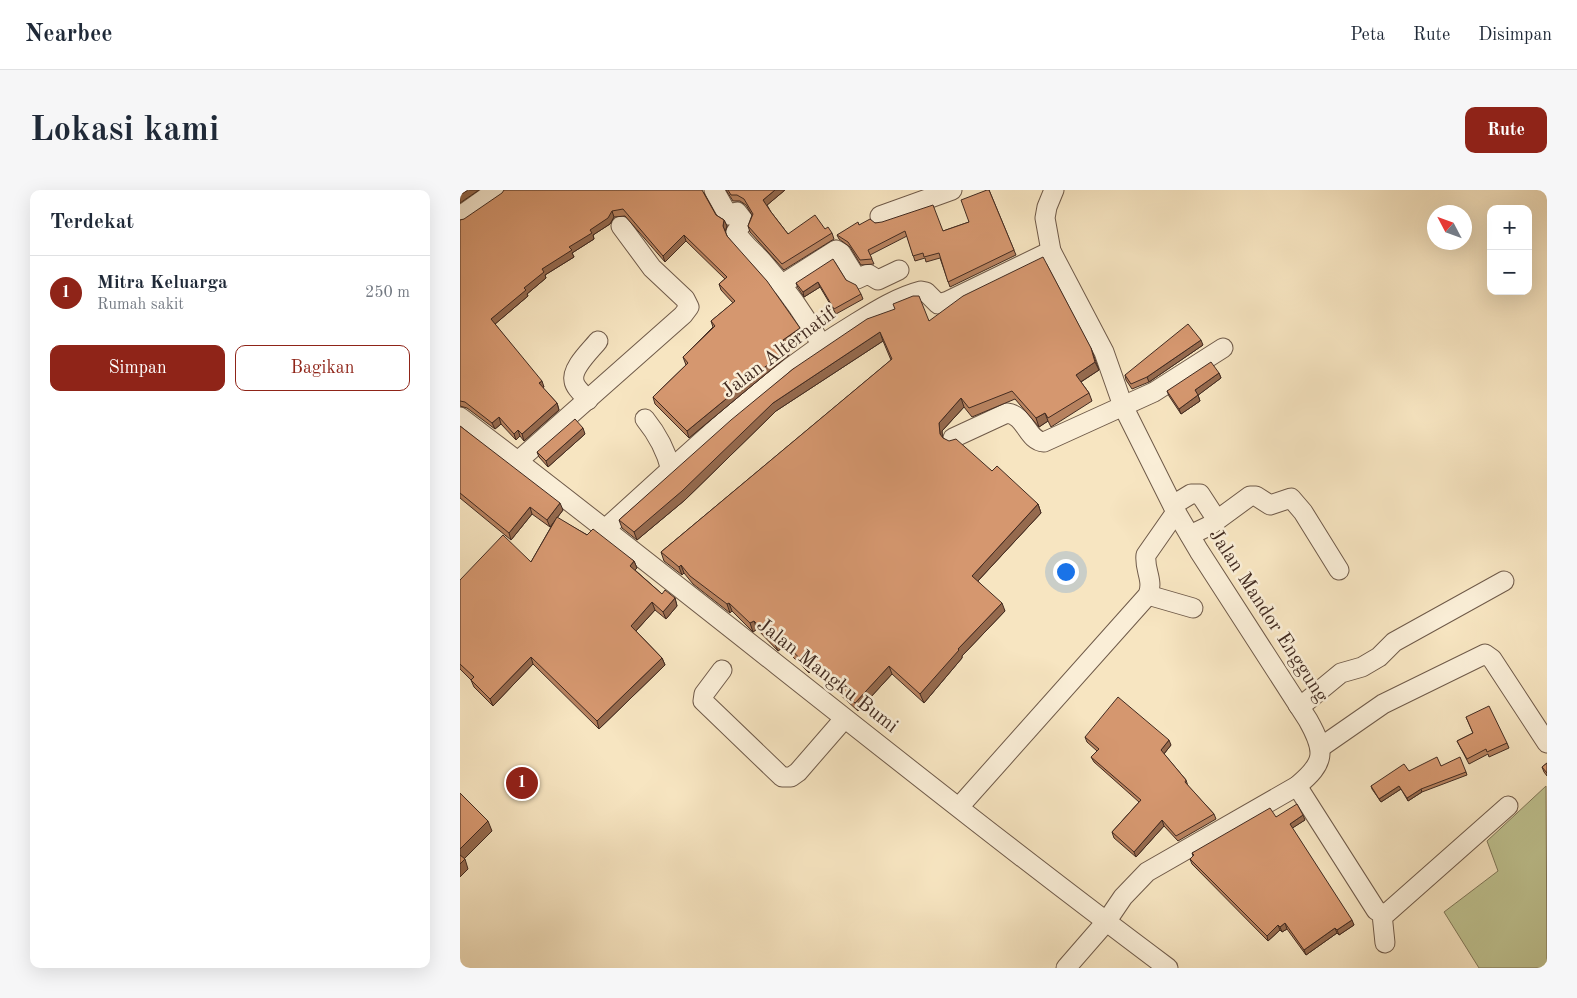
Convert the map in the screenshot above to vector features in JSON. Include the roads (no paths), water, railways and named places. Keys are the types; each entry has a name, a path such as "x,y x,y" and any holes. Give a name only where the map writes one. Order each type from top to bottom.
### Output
{"street":[{"path":"460,216 496,190"},
{"path":"714,190 728,215 737,212 744,221 736,232 745,246 761,260 781,285 821,344"},
{"path":"880,216 952,190"},
{"path":"1051,251 1045,218 1047,206 1054,190"},
{"path":"518,461 683,316 689,307 685,299 652,268 621,226"},
{"path":"781,285 836,250 841,253 857,279 868,274 878,280 899,270"},
{"name":"Jalan Alternatif","path":"606,528 754,397 821,344 890,303 922,292 926,292 938,304 948,301 1051,251"},
{"name":"Jalan Mandor Enggung","path":"1051,251 1104,352 1123,406 1174,508 1232,607 1318,737 1321,747"},
{"path":"588,400 574,384 573,378 579,366 598,341"},
{"path":"953,438 1007,413 1012,413 1023,421 1034,438 1044,442 1154,392 1223,348"},
{"name":"Jalan Mangku Bumi","path":"460,417 606,528 844,719 1168,968"},
{"path":"645,418 658,435 667,454 671,470"},
{"path":"959,808 1148,595 1151,588 1145,562 1146,555 1174,508 1191,494 1200,494 1217,520"},
{"path":"1190,535 1217,520 1250,496 1256,496 1270,505 1292,498 1303,512 1339,570"},
{"path":"1298,705 1306,701 1341,672 1362,667 1379,657 1394,642 1504,581"},
{"path":"1148,595 1193,608"},
{"path":"1066,968 1106,922 1123,897 1153,867 1179,856 1297,786 1317,769 1321,747 1383,704 1485,654 1492,659 1547,744"},
{"path":"722,670 704,694 703,701 782,777 788,778 798,772 844,719"},
{"path":"1297,786 1376,910 1382,914 1387,913 1508,806"},
{"path":"1382,914 1385,943"}],"place":[{"name":"Mitra Keluarga","path":"522,783"}]}
